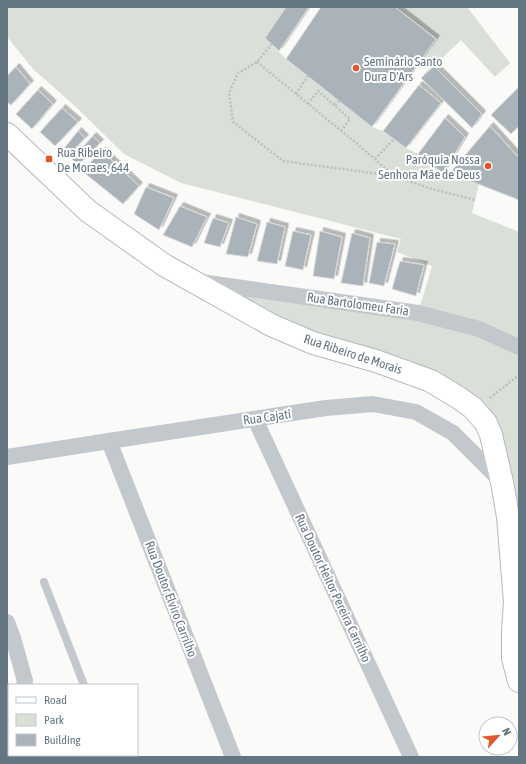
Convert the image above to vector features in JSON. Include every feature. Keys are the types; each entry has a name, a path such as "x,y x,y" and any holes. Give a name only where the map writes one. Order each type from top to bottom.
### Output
{"street":[{"name":"Rua Ribeiro de Morais","path":"7,134 88,211 164,265 271,325 312,343 376,361 431,381 473,408 486,423 491,435 502,482 508,517 517,604 513,630 513,658 519,681"},
{"name":"Rua Bartolomeu Faria","path":"192,281 418,313 479,329 519,347"},
{"name":"Rua Cajatí","path":"7,457 326,408 373,404 416,412 453,433 502,482"},
{"name":"Rua Doutor Heitor Pereira Carrilho","path":"255,419 411,757"},
{"name":"Rua Doutor Elviro Carrilho","path":"109,441 233,757"},
{"path":"7,622 24,684"}],"lane":[{"path":"44,582 84,684"}],"path":[{"path":"272,44 257,62 238,73 228,93 233,122 283,161 394,176 432,190 475,200"},
{"path":"257,62 341,130 394,176"},
{"path":"296,94 308,76"},
{"path":"308,104 318,91 350,119 341,130"},
{"path":"335,105 339,101"},
{"path":"375,159 394,139"},
{"path":"473,408 484,402 519,375"}],"green space":[{"path":"7,7 286,7 265,38 286,59 372,127 383,131 406,148 418,154 443,173 450,173 479,184 472,213 519,232 519,601 512,556 473,408 192,281 418,313 432,266 397,252 401,239 181,183 124,154 76,107 33,69 8,38"},
{"path":"395,7 467,7 510,63 495,77 461,40 434,66 424,56 436,38"}],"building":[{"path":"286,7 309,7 279,51 265,38"},
{"name":"Seminário Santo Dura D'Ars","path":"321,7 395,7 436,39 372,127 286,59"},
{"path":"434,66 482,114 472,128 421,78"},
{"path":"16,67 30,84 11,105 7,102 7,76"},
{"path":"419,85 441,103 406,148 383,131"},
{"path":"519,87 519,126 511,134 491,115"},
{"path":"38,90 53,104 32,129 16,114"},
{"path":"62,108 78,122 55,146 40,132"},
{"path":"445,118 465,137 443,173 418,154"},
{"name":"Paróquia Nossa Senhora Mãe de Deus","path":"490,126 519,158 519,200 450,173"},
{"path":"78,131 85,138 68,156 62,151"},
{"path":"93,136 100,143 78,165 72,159"},
{"path":"102,151 139,186 123,204 82,171"},
{"path":"146,187 174,198 159,230 134,214"},
{"path":"180,206 207,217 192,247 163,235"},
{"path":"236,217 257,224 248,257 226,254"},
{"path":"213,218 229,223 220,247 204,243"},
{"path":"267,222 285,227 277,264 257,261"},
{"path":"293,231 311,235 303,270 285,266"},
{"path":"320,231 342,237 334,279 313,276"},
{"path":"352,233 370,238 363,286 341,283"},
{"path":"377,242 395,244 384,286 369,283"},
{"path":"400,261 424,265 416,296 392,289"}],"place":[{"name":"Seminário Santo Dura D'Ars","path":"356,68"},
{"name":"Rua Ribeiro De Moraes, 644","path":"49,159"},
{"name":"Paróquia Nossa Senhora Mãe de Deus","path":"488,166"}]}
